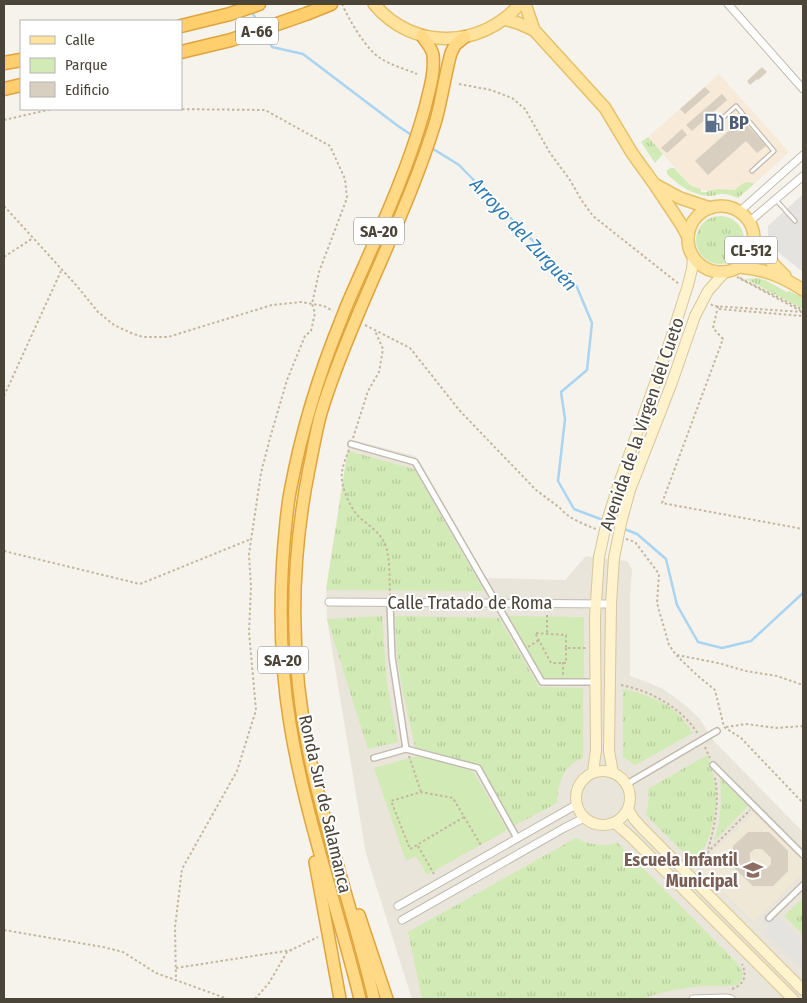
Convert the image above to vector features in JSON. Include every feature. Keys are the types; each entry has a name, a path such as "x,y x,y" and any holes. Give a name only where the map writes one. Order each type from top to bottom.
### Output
{"highway":[{"name":"A-66","path":"182,26 230,14 259,4"},
{"name":"A-66","path":"182,52 231,40 332,4"},
{"name":"Ronda Sur de Salamanca","path":"360,999 308,809 290,725 281,647 282,569 290,488 308,410 346,307 410,155 428,95 433,70 432,52 422,36"},
{"name":"Ronda Sur de Salamanca","path":"374,999 310,758 295,646 296,571 299,532 305,488 321,414 343,352 410,196 422,163 436,120 450,53 455,45 464,37"},
{"path":"4,64 20,60"},
{"path":"4,89 20,85"},
{"path":"308,809 312,846 340,999"},
{"path":"330,838 387,999"}],"main road":[{"path":"374,4 401,26 422,36 450,39 488,30 504,19 520,4"},
{"name":"CL-512","path":"524,4 534,30 605,108 632,153 682,224 688,238 689,247 699,264 716,272 739,274 756,268 790,281"},
{"name":"CL-512","path":"504,19 534,30"},
{"name":"CL-512","path":"655,184 680,198 710,208 730,207 745,216 754,238 774,265 790,281 803,290"},
{"path":"688,238 694,219 701,212 710,208"},
{"name":"CL-512","path":"739,274 752,249 754,238"},
{"name":"Avenida de la Virgen del Cueto","path":"593,772 596,750 596,604 599,557 607,521 618,486 670,344 681,307 685,285 692,269 693,256"},
{"name":"Avenida de la Virgen del Cueto","path":"613,772 609,750 611,604 614,558 621,523 630,490 671,385 695,316 725,272"},
{"path":"593,772 613,772 627,784 630,798 628,809 623,817 615,823 604,826 592,824 579,812 576,804 576,793 581,781 593,772"},
{"path":"628,809 642,828 686,874 803,990"},
{"path":"615,823 793,999"}],"street":[{"path":"728,4 803,89"},
{"path":"739,212 803,155"},
{"path":"749,222 803,176"},
{"path":"351,444 415,462 542,682 596,682"},
{"name":"Calle Tratado de Roma","path":"329,602 611,604"},
{"path":"390,603 392,657 406,749"},
{"path":"627,784 717,731"},
{"path":"374,758 406,749 478,768 517,838"},
{"path":"712,765 803,855"},
{"path":"398,906 576,804"},
{"path":"402,920 584,818"},
{"path":"769,918 803,885"},
{"path":"693,999 731,999"}],"lane":[{"path":"715,124 736,106 774,151 752,171"},
{"path":"776,200 795,221"}],"path":[{"path":"342,4 369,48 381,58 417,74"},
{"path":"459,84 491,90 512,98 525,109 550,152 594,216 685,285"},
{"path":"176,980 175,927 182,869 237,772 256,710 249,632 251,587 249,554 261,473 287,380 305,336 311,331 315,313 312,304 319,272 347,198 345,179 330,146 265,110 182,109"},
{"path":"4,120 48,110"},
{"path":"4,206 98,312 114,325 143,337 168,337 272,305 300,302 324,306 332,310"},
{"path":"4,257 33,238"},
{"path":"4,396 62,270"},
{"path":"739,274 803,311"},
{"path":"707,296 713,306 718,307 802,316 803,311"},
{"path":"718,307 803,311"},
{"path":"718,307 713,328 723,339 662,503 803,529"},
{"path":"357,319 410,348 460,411 536,490 582,524 600,530"},
{"path":"374,330 383,349 379,372 368,391 342,470 341,479 346,496 357,514 377,532 385,543 388,554 390,603"},
{"path":"4,551 140,584 251,539"},
{"path":"626,539 635,542 659,574 657,603 669,645 676,655 715,690 724,727 741,738 803,803"},
{"path":"547,615 547,633"},
{"path":"535,633 547,633 566,635 566,662 551,663 535,633"},
{"path":"523,650 539,640"},
{"path":"566,648 586,648"},
{"path":"676,655 777,676 803,685"},
{"path":"563,662 564,682"},
{"path":"724,727 746,724 776,728 803,726"},
{"path":"406,749 421,792"},
{"path":"464,817 410,849 391,801 421,792 453,798 482,847"},
{"path":"686,874 754,807"},
{"path":"417,845 434,874"},
{"path":"4,930 122,952 156,973 228,999"},
{"path":"255,999 269,983 287,952 318,937"},
{"path":"176,968 292,950"},
{"path":"732,989 741,984 744,978 742,964"}],"shaded area":[{"name":"BP","path":"719,74 789,152 754,184 751,182 744,183 736,190 718,189 707,191 691,186 648,137"},
{"path":"803,194 803,272 780,254 768,239 768,226"},
{"path":"349,439 415,456 486,578 565,580 586,556 627,561 632,569 630,595 630,676 663,689 684,704 700,719 713,740 803,832 803,999 412,999 366,854 327,619 326,590"},
{"name":"Escuela Infantil Municipal","path":"755,812 803,861 803,873 754,922 699,866"},
{"path":"771,910 803,942 802,971 765,934 770,929 761,920"}],"green space":[{"path":"648,137 663,154 655,163 641,142"},
{"path":"674,168 691,186 701,189 701,192 718,189 735,190 746,182 754,184 738,198 724,194 704,196 692,192 676,182 667,174 667,170"},
{"path":"715,216 725,216 734,220 740,226 744,240 740,254 734,260 725,264 715,264 706,260 700,254 696,245 696,235 700,226 706,220"},
{"path":"757,278 803,298 803,309 746,279"},
{"path":"348,451 414,469 484,591 326,590"},
{"path":"382,616 387,683 398,742 368,749 327,619"},
{"path":"395,616 499,618 539,687 583,688 583,758 576,761 566,770 560,782 557,803 514,826 479,765 415,747 397,656"},
{"path":"509,616 584,617 584,679 544,679"},
{"path":"623,689 664,703 680,716 693,733 635,765 623,757"},
{"path":"707,755 716,789 715,812 712,829 706,844 694,863 646,815 649,799 648,789"},
{"path":"418,756 473,771 507,830 427,875 416,856 406,861 374,768"},
{"path":"720,778 748,806 714,841 720,810"},
{"path":"576,838 597,845 618,843 738,964 741,969 742,980 738,984 731,986 703,986 680,989 643,999 422,999 408,932"},
{"path":"803,898 803,935 784,916"}],"building":[{"path":"762,67 767,72 750,85 747,81"},
{"path":"705,87 710,92 685,114 680,109"},
{"path":"722,94 727,100 692,131 686,125"},
{"path":"742,119 766,146 757,153 746,141 708,175 695,161"},
{"path":"682,129 687,135 667,153 661,148"},
{"path":"748,832 769,832 788,851 788,871 773,886 753,886 733,867 733,846","holes":["755,849 762,849 771,858 771,864 766,869 759,869 750,860 750,853"]}],"waterway":[{"name":"Arroyo del Zurguén","path":"252,12 260,26"},
{"name":"Arroyo del Zurguén","path":"264,33 272,47 303,54 413,136"},
{"name":"Arroyo del Zurguén","path":"430,147 459,165 576,285 592,323 587,370 561,392 565,419 558,481 574,509 603,520"},
{"name":"Arroyo del Zurguén","path":"622,528 637,534 666,559 677,605 698,642 722,648 751,641 803,593"}],"place":[{"name":"BP","path":"714,123"},
{"name":"Escuela Infantil Municipal","path":"753,870"}]}
